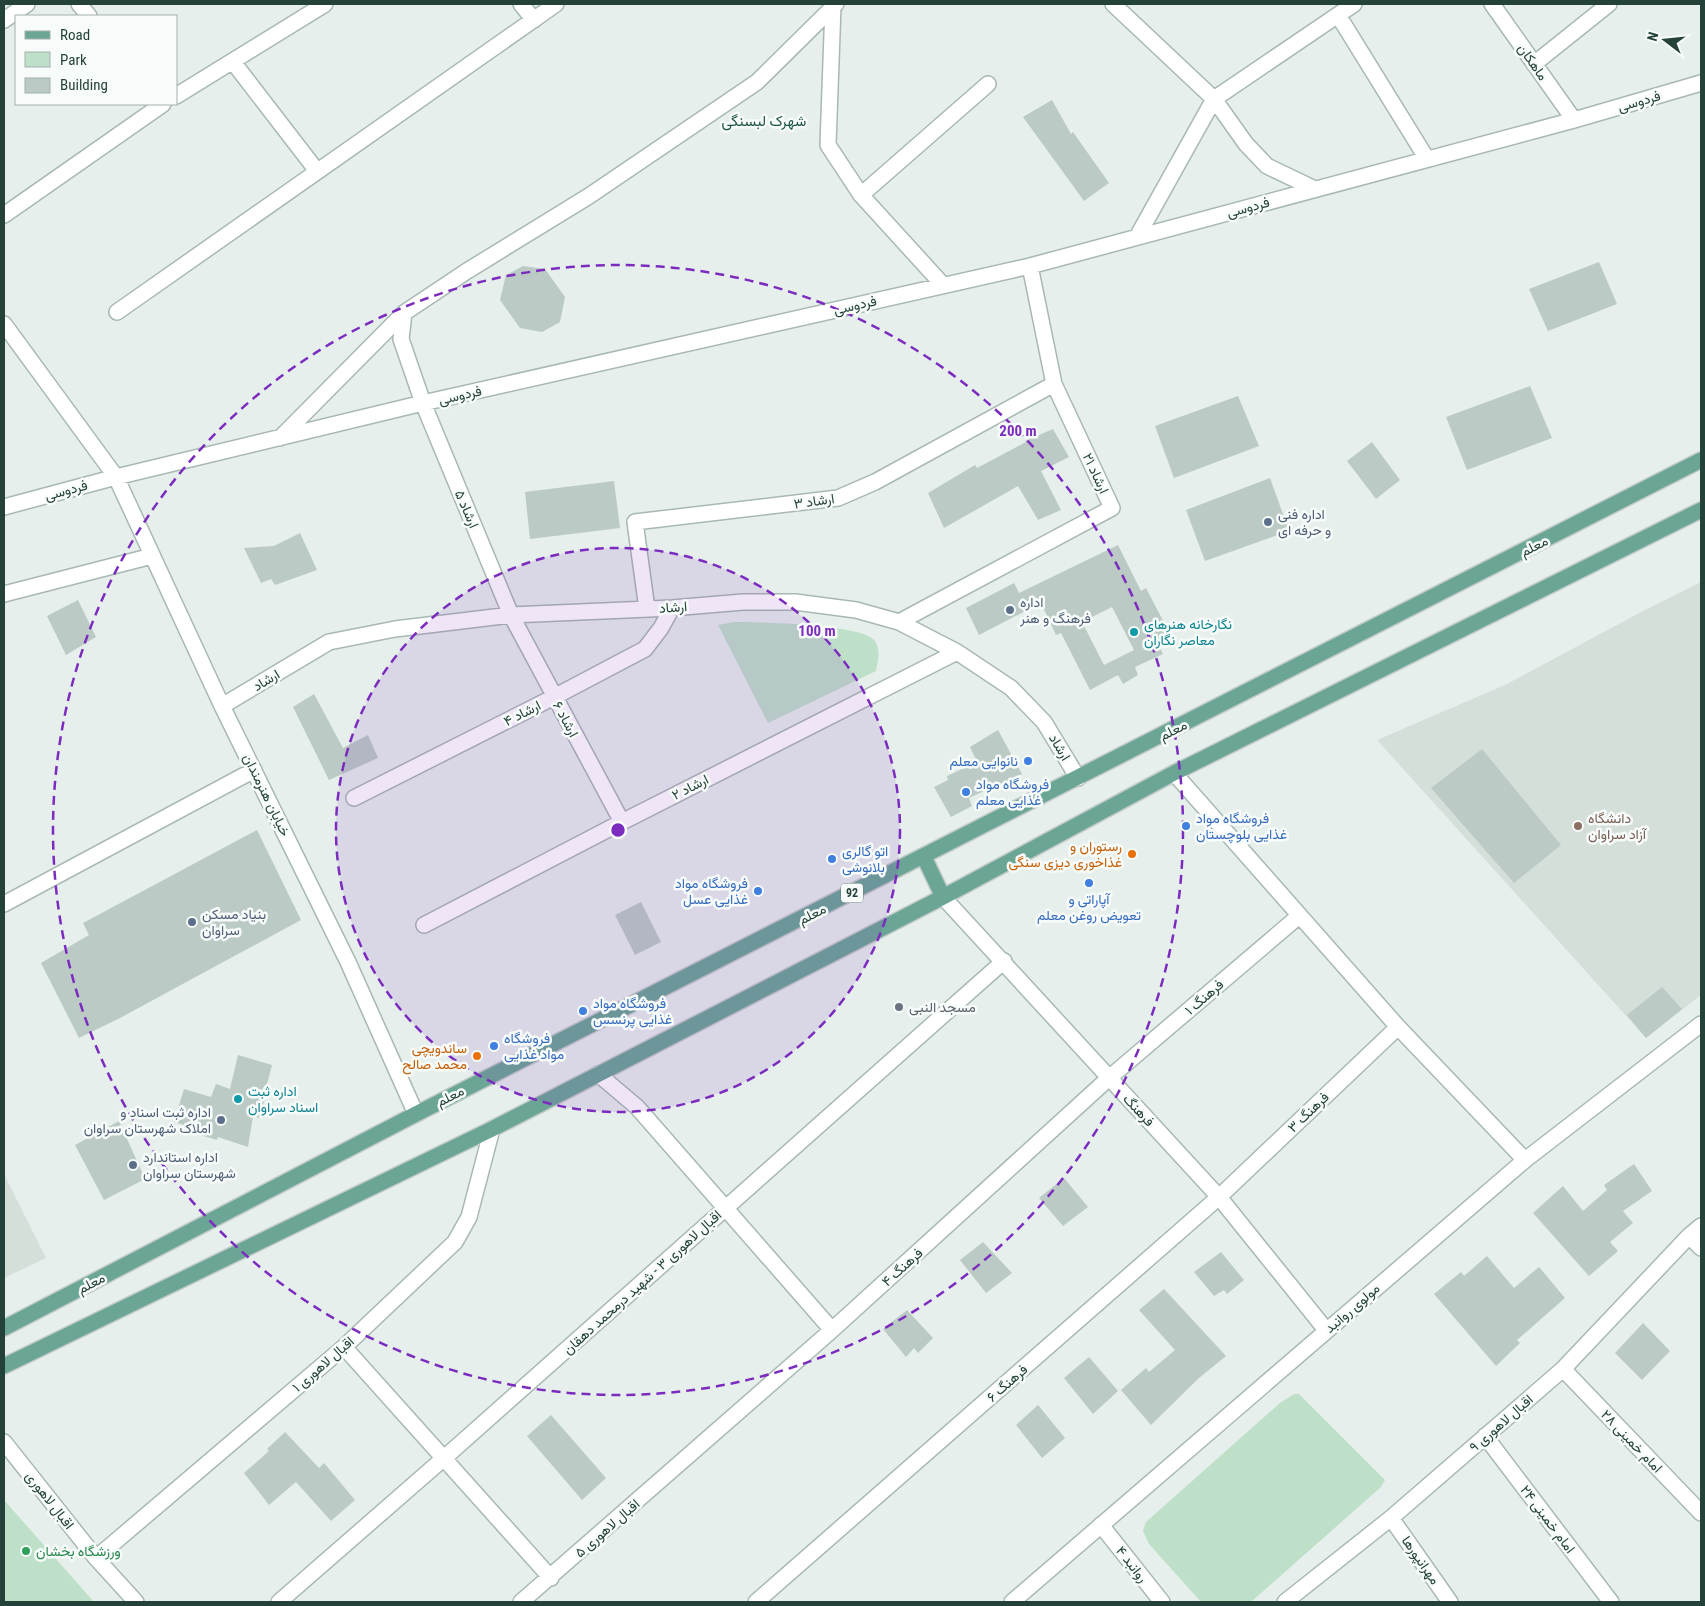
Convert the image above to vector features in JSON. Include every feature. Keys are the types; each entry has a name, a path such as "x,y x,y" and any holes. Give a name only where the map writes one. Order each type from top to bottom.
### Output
{"main road":[{"name":"معلم","path":"4,1328 416,1114 1701,460"},
{"path":"4,1366 492,1129 943,897 1174,773 1701,510"},
{"path":"924,857 943,897"}],"street":[{"path":"4,20 27,4"},
{"path":"79,4 87,15"},
{"path":"178,95 324,4"},
{"path":"521,4 534,20"},
{"path":"117,312 556,4"},
{"path":"1113,4 1214,99 1246,144 1267,166 1315,189"},
{"path":"1137,237 1214,99 1354,4"},
{"name":"ماهکان","path":"1492,4 1574,120"},
{"path":"1534,64 1609,4"},
{"path":"834,5 828,145 861,195 943,285"},
{"path":"280,438 404,313 467,271 589,196 757,82 834,5"},
{"path":"1338,15 1427,159"},
{"path":"233,62 317,171"},
{"name":"فردوسی","path":"4,507 116,477 423,403 1030,266 1574,120 1701,83"},
{"path":"861,195 988,84"},
{"path":"4,215 157,105"},
{"name":"ارشاد ۲۱","path":"899,622 1112,508 1054,384 1030,266"},
{"name":"ارشاد ۵","path":"404,313 402,339 423,403 511,615"},
{"name":"خیابان هنرمندان","path":"4,324 116,477 222,706 348,962 416,1114"},
{"name":"ارشاد ۳","path":"647,609 635,522 838,498 875,482 1054,384"},
{"path":"4,594 152,556"},
{"name":"ارشاد","path":"222,706 329,642 395,629 511,615 672,608 743,602 795,602 856,610 899,622 957,652 1011,688 1044,722 1078,778"},
{"name":"ارشاد ۴","path":"354,798 645,649 661,628 672,608"},
{"name":"ارشاد ۶","path":"511,615 622,822"},
{"name":"ارشاد ۲","path":"424,925 957,652"},
{"path":"4,904 254,770"},
{"path":"1174,773 1398,1027 1525,1160"},
{"name":"فرهنگ","path":"943,897 1004,961 1219,1197 1326,1330"},
{"name":"فرهنگ ۱","path":"1109,1078 1299,916"},
{"name":"اقبال لاهوری ۳ - شهید درمحمد دهقان","path":"279,1602 1004,961"},
{"name":"مولوی روانبد","path":"1012,1602 1525,1160 1701,1024"},
{"name":"فرهنگ ۳","path":"1219,1197 1398,1027"},
{"path":"598,1074 637,1106 832,1330"},
{"name":"فرهنگ ۴","path":"692,1454 832,1330 1109,1078"},
{"name":"اقبال لاهوری ۱","path":"96,1558 344,1347 454,1242 469,1217 492,1129"},
{"name":"فرهنگ ۶","path":"756,1602 1219,1197"},
{"name":"اقبال لاهوری ۹","path":"1284,1602 1391,1518 1563,1369 1689,1236 1701,1226"},
{"path":"1689,1236 1701,1248"},
{"path":"344,1347 551,1578"},
{"name":"امام خمینی ۲۸","path":"1563,1369 1701,1513"},
{"name":"امام خمینی ۲۴","path":"1485,1436 1611,1602"},
{"name":"اقبال لاهوری","path":"4,1442 96,1558 136,1602"},
{"name":"اقبال لاهوری ۵","path":"521,1602 692,1454"},
{"name":"مهرانپورها","path":"1391,1518 1450,1602"},
{"name":"روانبد ۴","path":"1101,1525 1162,1602"}],"shaded area":[{"name":"دانشگاه آزاد سراوان","path":"1701,582 1701,995 1646,1038 1377,740 1505,685"},
{"path":"4,1174 46,1258 4,1278"}],"green space":[{"path":"734,622 809,625 867,635 875,641 878,648 876,671 768,723 718,625"},
{"path":"1294,1394 1299,1394 1385,1480 1381,1487 1251,1602 1201,1602 1149,1544 1143,1531 1146,1522 1280,1403"},
{"name":"ورزشگاه بخشان","path":"4,1500 94,1602 4,1602"}],"building":[{"path":"1052,100 1071,134 1073,132 1109,183 1084,201 1023,117"},
{"path":"1599,262 1617,304 1548,331 1529,289"},
{"path":"523,266 545,269 565,297 560,322 542,332 520,328 500,300 506,275"},
{"path":"1530,386 1552,438 1467,470 1446,417"},
{"path":"1238,396 1259,446 1174,478 1155,426"},
{"path":"1053,429 1069,457 1041,471 1061,510 1038,520 1018,486 944,528 928,493 975,465 977,468 1025,441"},
{"path":"1372,442 1400,480 1376,499 1347,461"},
{"path":"1270,478 1289,531 1205,561 1186,510"},
{"path":"614,481 620,528 530,539 525,492"},
{"path":"300,533 317,570 275,585 271,579 261,583 244,548 274,546"},
{"path":"1118,545 1141,591 1146,588 1170,634 1156,641 1163,654 1135,667 1138,675 1123,684 1118,675 1090,690 1061,633 1056,635 1041,603 979,635 966,608 1014,583 1019,593","holes":["1112,607 1134,650 1104,665 1082,622"]},
{"path":"78,600 96,637 66,655 47,616"},
{"path":"314,694 343,748 368,735 378,758 329,780 293,707"},
{"path":"998,730 1022,774 969,798 972,806 951,817 934,787 948,780 947,776 977,762 970,747"},
{"path":"1482,749 1561,845 1514,883 1431,788"},
{"name":"بنیاد مسکن سراوان","path":"257,830 301,920 120,1018 79,1038 41,963 89,935 83,923"},
{"path":"641,902 661,942 635,955 615,915"},
{"path":"1662,987 1682,1009 1646,1038 1627,1015"},
{"name":"اداره ثبت اسناد سراوان","path":"238,1055 272,1065 266,1088 268,1089 259,1118 253,1116 248,1147 218,1137 217,1140 187,1131 187,1126 174,1122 184,1089 211,1097 216,1084 230,1089"},
{"path":"119,1121 145,1179 104,1200 75,1145"},
{"path":"1634,1164 1652,1191 1623,1211 1633,1223 1610,1242 1618,1251 1589,1276 1533,1213 1563,1186 1583,1211 1607,1190 1604,1185"},
{"path":"1064,1178 1088,1207 1063,1226 1039,1198"},
{"path":"983,1242 1012,1273 986,1293 960,1260"},
{"path":"1221,1252 1244,1280 1227,1294 1224,1290 1214,1296 1194,1272"},
{"path":"1487,1256 1514,1288 1539,1267 1565,1298 1517,1340 1520,1343 1496,1366 1434,1294 1461,1272 1464,1276"},
{"path":"1164,1289 1226,1356 1199,1378 1151,1425 1121,1390 1146,1368 1149,1372 1175,1350 1139,1310"},
{"path":"907,1310 933,1338 918,1353 914,1348 906,1357 883,1329"},
{"path":"1643,1323 1670,1351 1642,1380 1615,1353"},
{"path":"1089,1357 1118,1391 1093,1414 1064,1378"},
{"path":"1038,1405 1065,1438 1042,1458 1016,1425"},
{"path":"551,1415 606,1478 582,1500 527,1436"},
{"path":"285,1432 319,1468 324,1463 355,1500 331,1521 296,1482 269,1505 244,1473 269,1451 267,1449"}],"place":[{"name":"اداره فنی و حرفه ای","path":"1268,522"},
{"name":"اداره فرهنگ و هنر","path":"1010,610"},
{"name":"نگارخانه هنرهای معاصر نگاران","path":"1134,632"},
{"name":"نانوایی معلم","path":"1028,761"},
{"name":"فروشگاه مواد غذایی معلم","path":"966,792"},
{"name":"فروشگاه مواد غذایی بلوچستان","path":"1186,826"},
{"name":"دانشگاه آزاد سراوان","path":"1578,826"},
{"name":"رستوران و غذاخوری دیزی سنگی","path":"1132,854"},
{"name":"اتو گالری بلانوشی","path":"832,859"},
{"name":"آپاراتی و تعویض روغن معلم","path":"1089,883"},
{"name":"فروشگاه مواد غذایی عسل","path":"758,891"},
{"name":"بنیاد مسکن سراوان","path":"192,922"},
{"name":"مسجد النبی","path":"899,1007"},
{"name":"فروشگاه مواد غذایی پرنسس","path":"583,1011"},
{"name":"فروشگاه مواد غذایی","path":"494,1046"},
{"name":"ساندویچی محمد صالح","path":"477,1056"},
{"name":"اداره ثبت اسناد سراوان","path":"238,1099"},
{"name":"اداره ثبت اسناد و املاک شهرستان سراوان","path":"221,1120"},
{"name":"اداره استاندارد شهرستان سراوان","path":"133,1165"},
{"name":"ورزشگاه بخشان","path":"26,1551"}],"district":[{"name":"شهرک لبسنگی","path":"764,121"}]}
